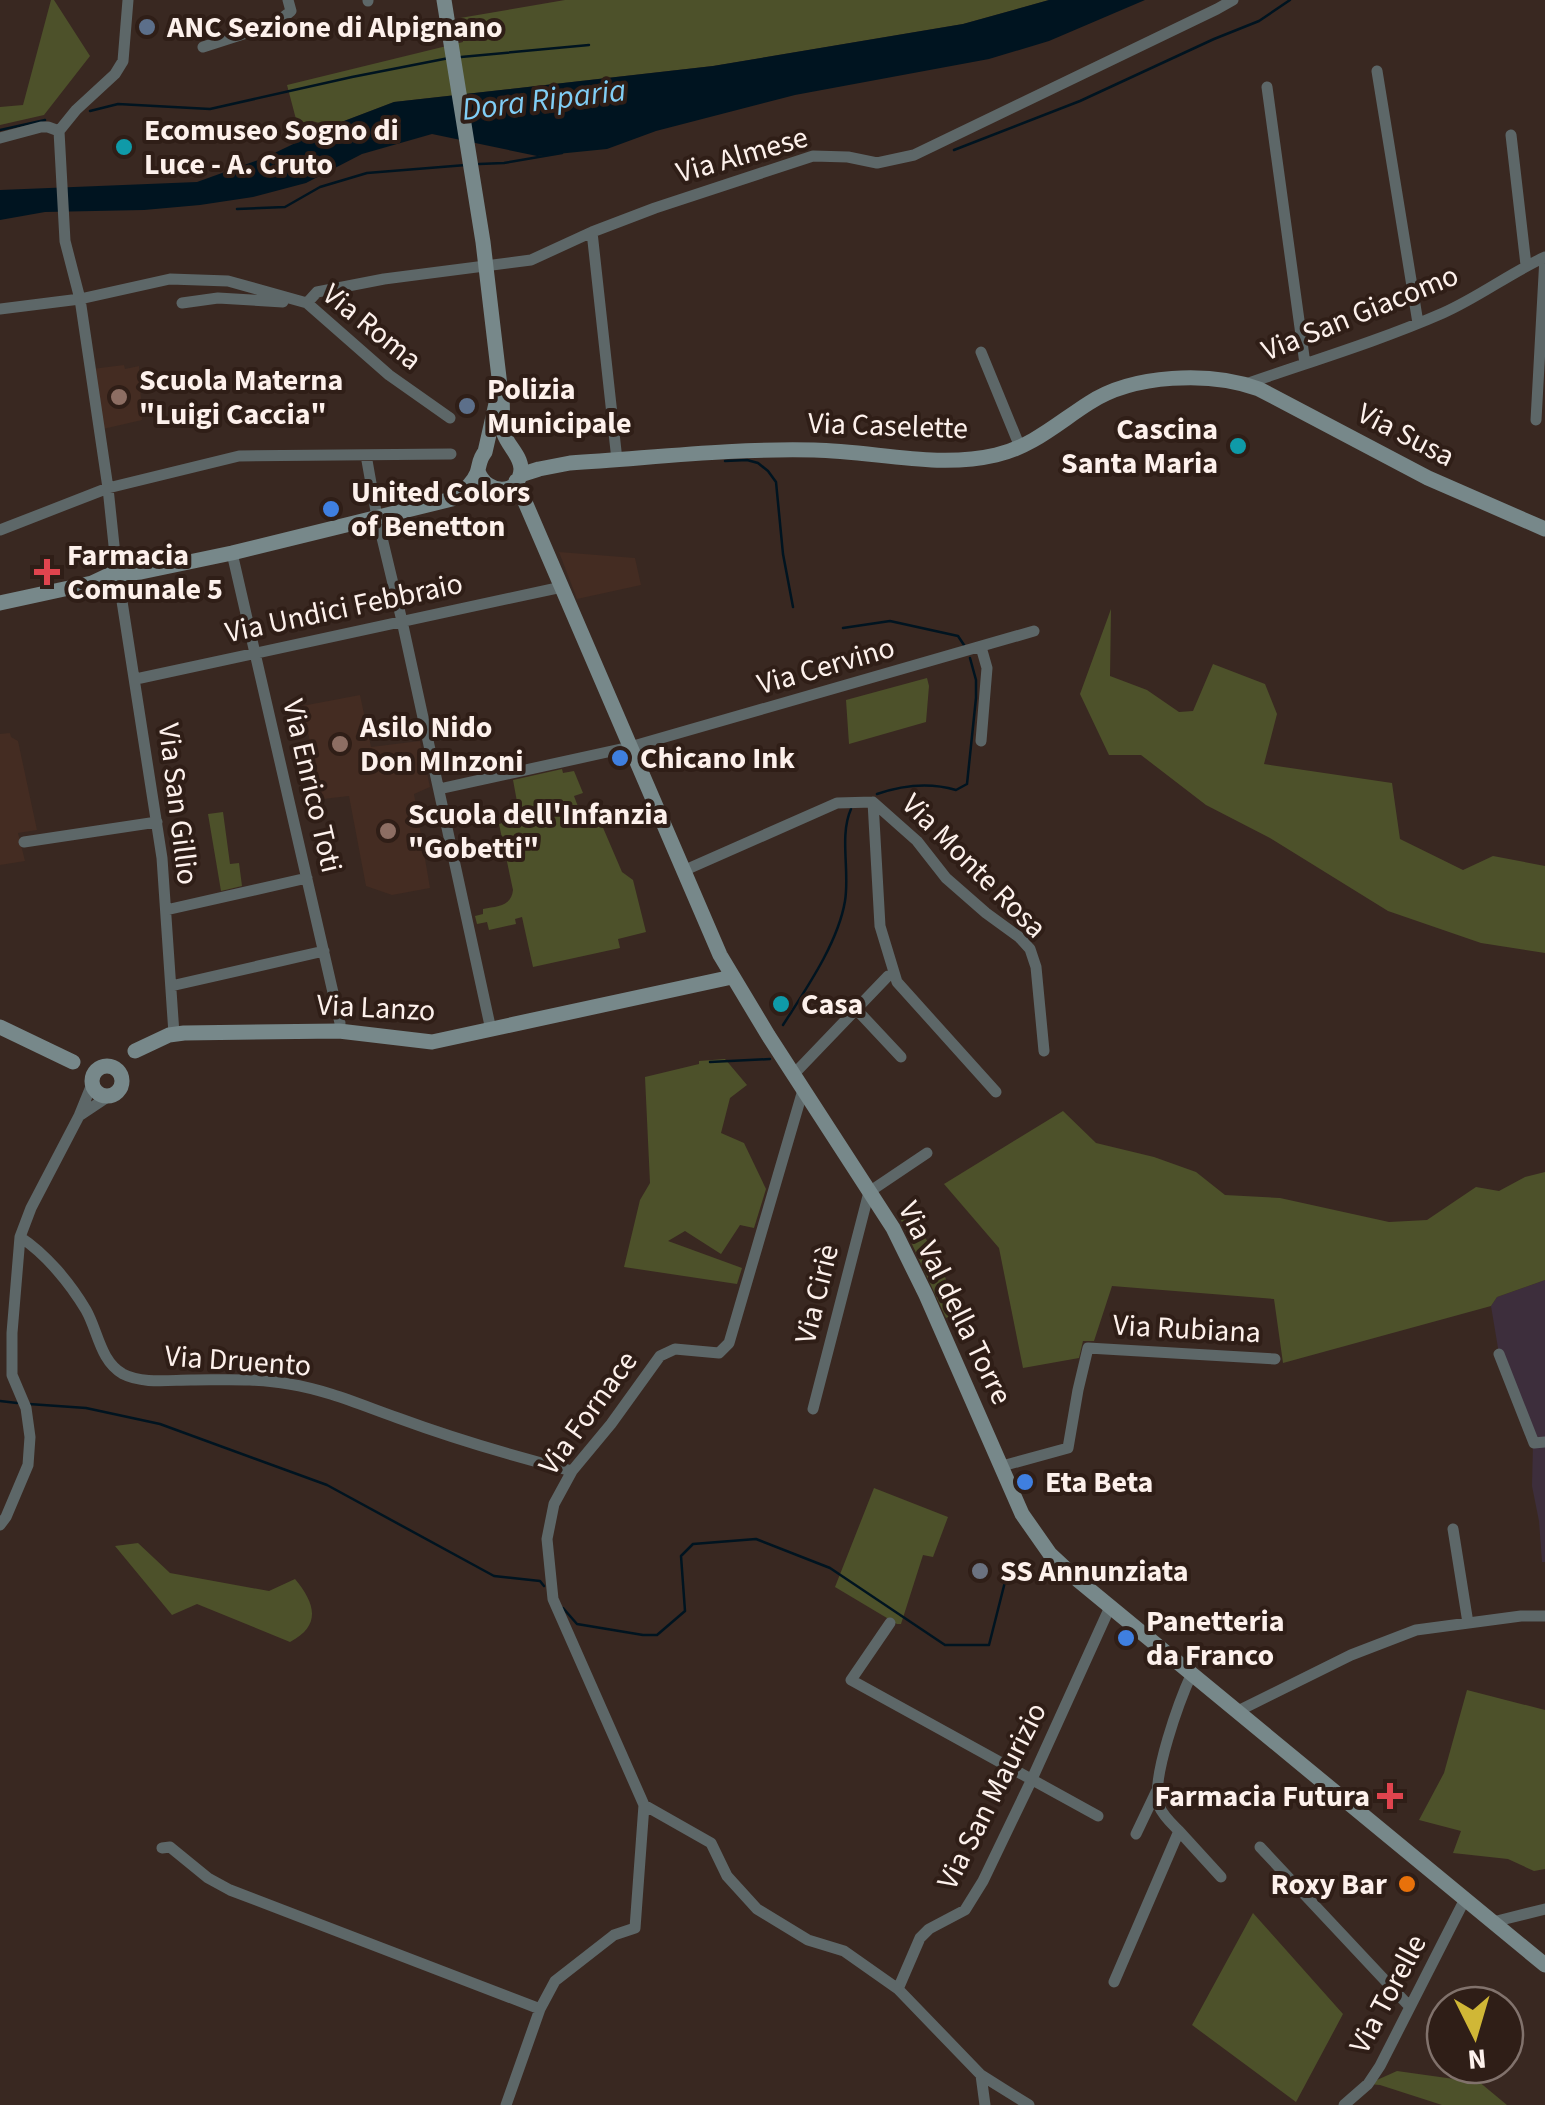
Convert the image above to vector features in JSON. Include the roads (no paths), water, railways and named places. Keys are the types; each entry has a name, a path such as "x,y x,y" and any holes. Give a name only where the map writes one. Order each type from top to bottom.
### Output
{"street":[{"path":"0,138 48,126 59,136 76,110 124,61 128,0"},
{"path":"203,47 281,21 291,11 288,0"},
{"name":"Via Almese","path":"308,303 317,292 334,288 531,260 654,208 813,156 877,163 914,155 1233,0"},
{"path":"445,6 483,242 503,397 502,426 520,462 508,484 484,484 478,472"},
{"path":"1377,71 1418,323"},
{"path":"1266,87 1305,364"},
{"path":"1511,135 1526,266"},
{"name":"Via San Gillio","path":"59,136 65,241 80,298 118,578 157,822 174,1034"},
{"path":"592,232 617,460"},
{"name":"Via San Giacomo","path":"1245,384 1371,342 1447,311 1545,257 1536,420"},
{"name":"Via Roma","path":"0,309 80,298 170,278 228,281 308,303 389,375 450,418"},
{"path":"182,303 218,298 308,303"},
{"path":"981,352 1020,447"},
{"name":"Via Caselette","path":"378,520 460,504 539,468 570,463 812,450 958,461 994,456 1020,447 1092,400 1131,384 1195,379 1245,384"},
{"name":"Via Susa","path":"1245,384 1428,478 1545,529"},
{"path":"485,452 500,386"},
{"path":"0,603 378,520 456,498 478,472 480,457 485,452 498,447 514,453"},
{"name":"Via Caselette","path":"514,453 570,463"},
{"path":"366,454 491,1030"},
{"path":"0,530 108,488 239,456 451,454"},
{"name":"Via Val della Torre","path":"508,484 524,501 732,977 892,1228 1034,1533 1050,1554 1110,1606 1545,1965"},
{"name":"Via Enrico Toti","path":"232,553 339,1030"},
{"name":"Via Undici Febbraio","path":"136,680 562,586"},
{"name":"Via Cervino","path":"439,789 630,747 1034,631"},
{"path":"981,740 988,668 982,647"},
{"path":"873,802 880,926 890,965 898,982 996,1092"},
{"name":"Via Monte Rosa","path":"683,871 838,803 873,802 917,842 946,878 1030,949 1036,967 1044,1051"},
{"path":"24,842 157,822"},
{"path":"166,910 307,878"},
{"path":"171,986 324,951"},
{"path":"793,1075 888,976"},
{"name":"Via Lanzo","path":"98,1075 135,1051 174,1034 339,1030 426,1042 732,977"},
{"path":"856,1009 901,1057"},
{"path":"0,1027 98,1075 119,1072 122,1080"},
{"path":"79,1116 120,1089 135,1051"},
{"path":"98,1075 100,1094 109,1096"},
{"path":"0,1525 28,1465 30,1437 26,1408 12,1375 20,1237 30,1208 98,1075"},
{"name":"Via Fornace","path":"506,2105 540,2009 554,1982 614,1935 635,1928 644,1805 553,1598 547,1539 554,1504 572,1471 612,1424 660,1356 675,1349 719,1353 728,1344 803,1090"},
{"path":"869,1192 927,1152"},
{"name":"Via Ciriè","path":"814,1408 869,1192"},
{"name":"Via Druento","path":"20,1237 36,1248 74,1292 88,1312 109,1364 131,1378 288,1383 337,1394 511,1456 572,1471"},
{"name":"Via Rubiana","path":"1002,1466 1068,1448 1088,1348 1275,1359"},
{"path":"1499,1354 1534,1443 1545,1442"},
{"path":"1452,1529 1468,1623"},
{"name":"Via San Maurizio","path":"898,1989 920,1938 929,1928 964,1910 983,1881 1110,1606"},
{"path":"1238,1711 1351,1655 1416,1630 1545,1616"},
{"path":"890,1623 851,1680 1098,1816"},
{"path":"1192,1673 1161,1762 1159,1806 1221,1877"},
{"path":"1136,1834 1157,1790"},
{"path":"644,1805 710,1843 727,1876 757,1909 808,1940 844,1951 898,1989 981,2074 1029,2105"},
{"path":"1114,1982 1179,1832"},
{"path":"1260,1846 1410,2007"},
{"path":"162,1848 170,1847 208,1878 230,1890 540,2009"},
{"name":"Via Torelle","path":"1344,2105 1368,2084 1466,1899"},
{"path":"1493,1922 1545,1908"},
{"path":"981,2074 985,2105"}],"water":[{"name":"Dora Riparia","path":"1049,0 1145,0 1049,41 989,59 795,95 656,131 607,149 537,156 432,134 362,154 306,183 253,197 144,210 45,212 0,220 0,190 197,182 394,102 713,66 963,24"}],"waterway":[{"path":"954,150 1080,101 1259,21 1290,0"},
{"path":"461,57 589,45"},
{"path":"90,111 118,104 210,109 449,58"},
{"path":"0,130 45,120"},
{"path":"479,164 562,153"},
{"path":"237,209 285,207 320,187 367,173 466,165"},
{"path":"725,461 758,463 776,482 793,607"},
{"path":"843,628 890,621 958,636 964,645"},
{"path":"877,794 916,786 956,790 967,784 976,698 970,658"},
{"path":"783,1025 836,933 845,901 846,831 851,809"},
{"path":"710,1062 770,1059"},
{"path":"0,1401 17,1403"},
{"path":"29,1404 86,1408 160,1424 327,1485 494,1576 540,1581 544,1586"},
{"path":"563,1608 577,1624 657,1635 685,1611 681,1556 693,1544 756,1539 830,1568 945,1645 989,1645 1009,1566"}],"place":[{"name":"ANC Sezione di Alpignano","path":"147,27"},
{"name":"Ecomuseo Sogno di Luce - A. Cruto","path":"124,147"},
{"name":"Scuola Materna \"Luigi Caccia\"","path":"119,397"},
{"name":"Polizia Municipale","path":"467,406"},
{"name":"Cascina Santa Maria","path":"1238,446"},
{"name":"United Colors of Benetton","path":"331,509"},
{"name":"Farmacia Comunale 5","path":"47,572"},
{"name":"Asilo Nido Don MInzoni","path":"340,744"},
{"name":"Chicano Ink","path":"620,758"},
{"name":"Scuola dell'Infanzia \"Gobetti\"","path":"388,831"},
{"name":"Casa","path":"781,1004"},
{"name":"Eta Beta","path":"1025,1482"},
{"name":"SS Annunziata","path":"980,1571"},
{"name":"Panetteria da Franco","path":"1126,1638"},
{"name":"Farmacia Futura","path":"1390,1796"},
{"name":"Roxy Bar","path":"1407,1884"}]}
